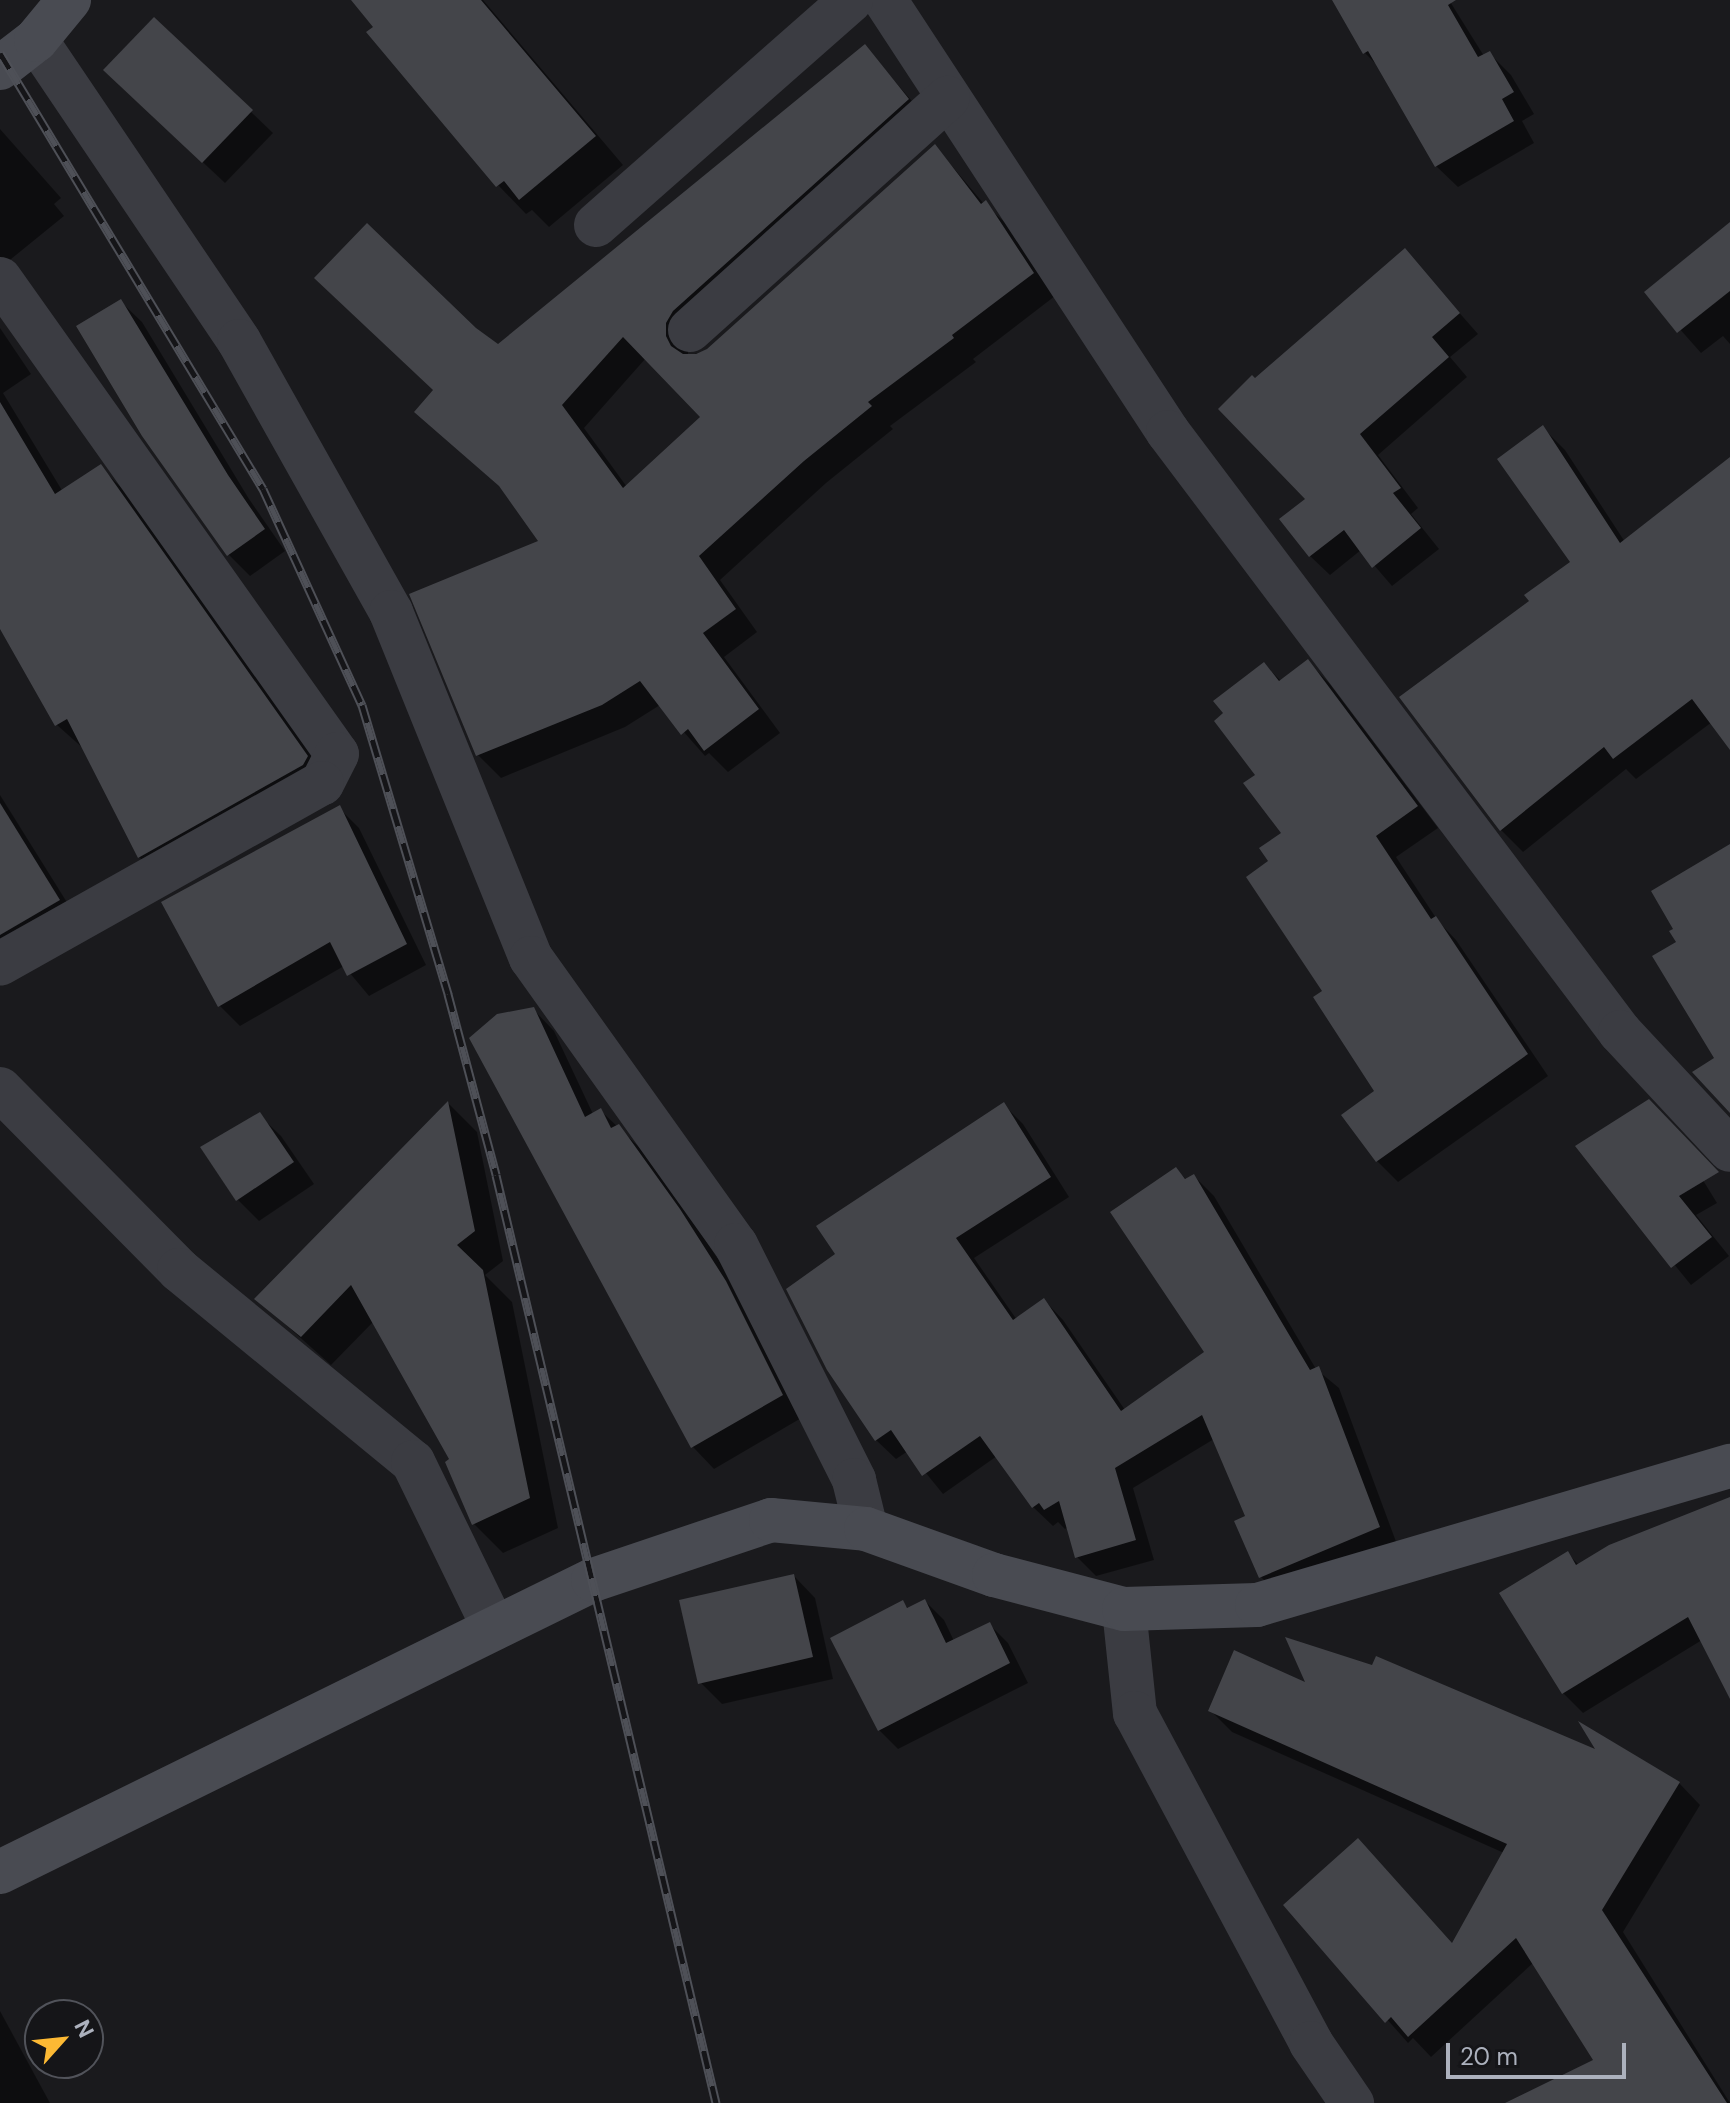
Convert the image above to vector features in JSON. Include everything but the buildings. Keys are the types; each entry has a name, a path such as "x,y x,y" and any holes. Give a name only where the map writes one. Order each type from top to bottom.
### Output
{"street":[{"path":"0,68 36,40 69,0"},
{"path":"596,225 851,0"},
{"path":"885,0 1168,432 1620,1032 1730,1150"},
{"path":"36,40 239,341 391,612 531,958 736,1245 854,1480 866,1529"},
{"path":"690,330 948,98"},
{"path":"0,279 337,754 322,783 0,964"},
{"path":"0,1089 179,1270 413,1462 494,1628"},
{"path":"0,1872 593,1580 771,1520 866,1529 994,1575 1124,1609 1257,1605 1730,1466"},
{"path":"1124,1609 1135,1713 1311,2043 1352,2103"}],"railway":[{"path":"0,53 263,489 362,705 448,994 496,1175 716,2103"}]}
